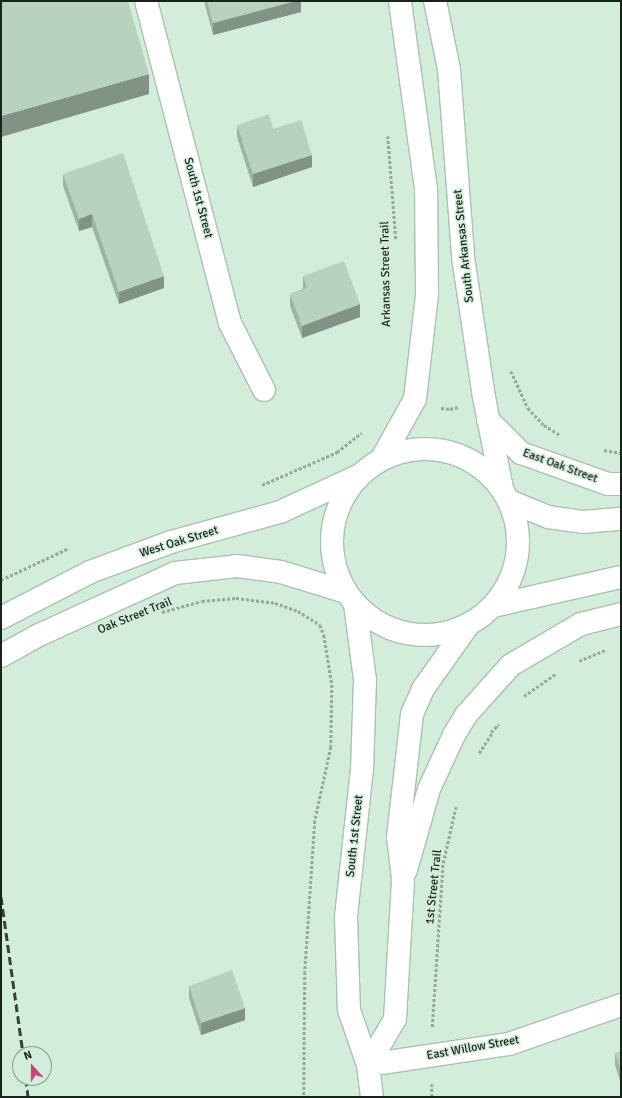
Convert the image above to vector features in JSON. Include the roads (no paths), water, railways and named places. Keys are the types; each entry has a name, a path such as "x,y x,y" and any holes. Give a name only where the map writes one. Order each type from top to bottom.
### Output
{"street":[{"name":"South 1st Street","path":"146,1 230,323 264,390"},
{"path":"381,460 415,399 427,295 426,189 400,1"},
{"name":"South Arkansas Street","path":"435,1 449,69 463,257 488,420 506,495 518,528 518,556 509,582 493,606"},
{"name":"East Oak Street","path":"488,420 521,454 608,484 621,484"},
{"path":"621,519 583,522 548,517 506,495 484,470 454,454 434,449 406,451 381,460 361,475 345,494 335,518 332,544 336,569 351,598 374,620 396,630 421,635 446,633 469,624 493,606 621,577"},
{"name":"West Oak Street","path":"1,618 90,572 172,542 280,512 361,475"},
{"path":"1,656 39,635 176,573 237,566 281,572 351,598"},
{"name":"South 1st Street","path":"351,598 365,680 362,769 346,925 349,1010 368,1065 372,1097"},
{"path":"404,879 429,789 454,735 466,715 511,665 581,624 621,614"},
{"path":"368,1065 395,1019 404,879 398,836 412,714 423,689 469,624"},
{"name":"East Willow Street","path":"368,1065 509,1044 621,1005"}],"railway":[{"path":"1,897 22,1046"},
{"path":"27,1086 28,1097"}]}
